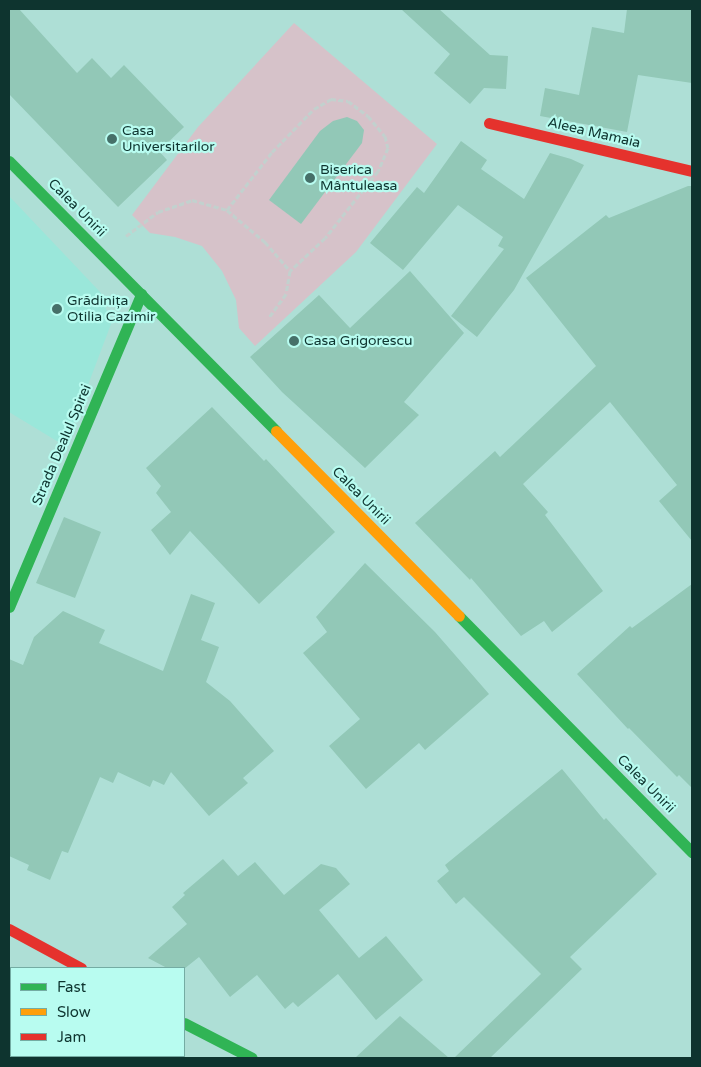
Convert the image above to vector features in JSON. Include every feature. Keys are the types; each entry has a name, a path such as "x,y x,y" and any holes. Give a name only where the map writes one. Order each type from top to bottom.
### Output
{"street":[{"name":"Aleea Mamaia","path":"489,123 692,171"},
{"name":"Calea Unirii","path":"9,161 692,852"},
{"name":"Strada Dealul Spirei","path":"9,607 141,294"},
{"path":"9,929 79,967"},
{"path":"185,1024 252,1058"}],"path":[{"path":"227,210 272,152 314,109 331,99 348,101 368,116 386,136 388,148 378,171 325,238 290,272 286,294 269,317"},
{"path":"107,260 131,231 158,212 192,200 227,210 265,242 290,272"}],"shaded area":[{"path":"294,23 437,144 356,252 255,346 239,328 236,300 222,271 202,246 175,237 150,233 132,215 198,127"},
{"name":"Grădinița Otilia Cazimir","path":"9,196 101,293 111,324 65,446 9,412"}],"building":[{"name":"Casa Universitarilor","path":"9,9 19,9 77,73 92,58 111,78 124,65 184,127 159,151 167,160 118,207 9,94"},
{"path":"401,9 439,9 490,55 508,56 506,89 484,88 470,104 434,73 450,54"},
{"path":"627,9 692,9 692,83 638,75 627,132 540,116 545,88 579,95 592,27 624,33"},
{"name":"Biserica Mântuleasa","path":"347,117 357,121 364,130 362,143 301,224 269,200 320,131 333,121"},
{"path":"461,141 487,160 481,169 524,199 550,153 584,165 514,290 477,337 451,316 504,249 498,246 503,237 458,205 403,270 370,243 417,187 424,193"},
{"path":"692,186 692,541 659,501 677,485 610,402 523,484 548,512 545,515 603,591 552,632 544,621 521,636 471,578 470,580 415,523 495,451 500,457 596,366 526,278 606,215 609,218"},
{"path":"410,271 464,333 404,402 419,415 365,468 282,392 250,357 319,295 350,328"},
{"path":"212,407 264,461 266,459 335,532 259,604 190,531 170,555 151,530 171,512 156,493 161,486 146,468"},
{"path":"64,517 101,532 75,598 36,583"},
{"path":"365,563 435,632 489,694 425,750 419,743 366,789 329,746 360,719 303,653 327,632 316,617"},
{"path":"692,584 692,788 679,775 677,777 628,729 577,674 630,626 632,628"},
{"path":"191,594 215,603 201,640 219,647 206,682 230,701 274,751 243,778 248,783 209,816 171,772 164,785 153,780 150,787 118,772 113,783 100,777 68,853 62,851 50,880 27,870 29,865 9,856 9,659 23,665 34,637 63,611 105,630 99,643 163,671"},
{"path":"562,769 604,820 606,818 657,874 570,957 582,969 490,1058 454,1058 541,974 464,897 456,904 437,881 449,871 445,865"},
{"path":"223,859 238,876 255,862 284,895 321,864 336,868 350,884 319,910 359,958 386,936 423,980 376,1020 338,974 298,1007 293,1002 285,1009 257,975 230,997 199,957 185,968 165,967 148,958 187,924 172,907 185,895 183,893"},
{"path":"400,1016 449,1058 355,1058"}],"traffic: fast":[{"path":"9,161 276,431"},
{"path":"9,607 141,294"},
{"path":"459,616 692,852"},
{"path":"185,1024 252,1058"}],"traffic: slow":[{"path":"276,431 459,616"}],"traffic: jam":[{"path":"489,123 692,171"},
{"path":"9,929 79,967"}],"place":[{"name":"Casa Universitarilor","path":"112,139"},
{"name":"Biserica Mântuleasa","path":"310,178"},
{"name":"Grădinița Otilia Cazimir","path":"57,309"},
{"name":"Casa Grigorescu","path":"294,341"}]}
